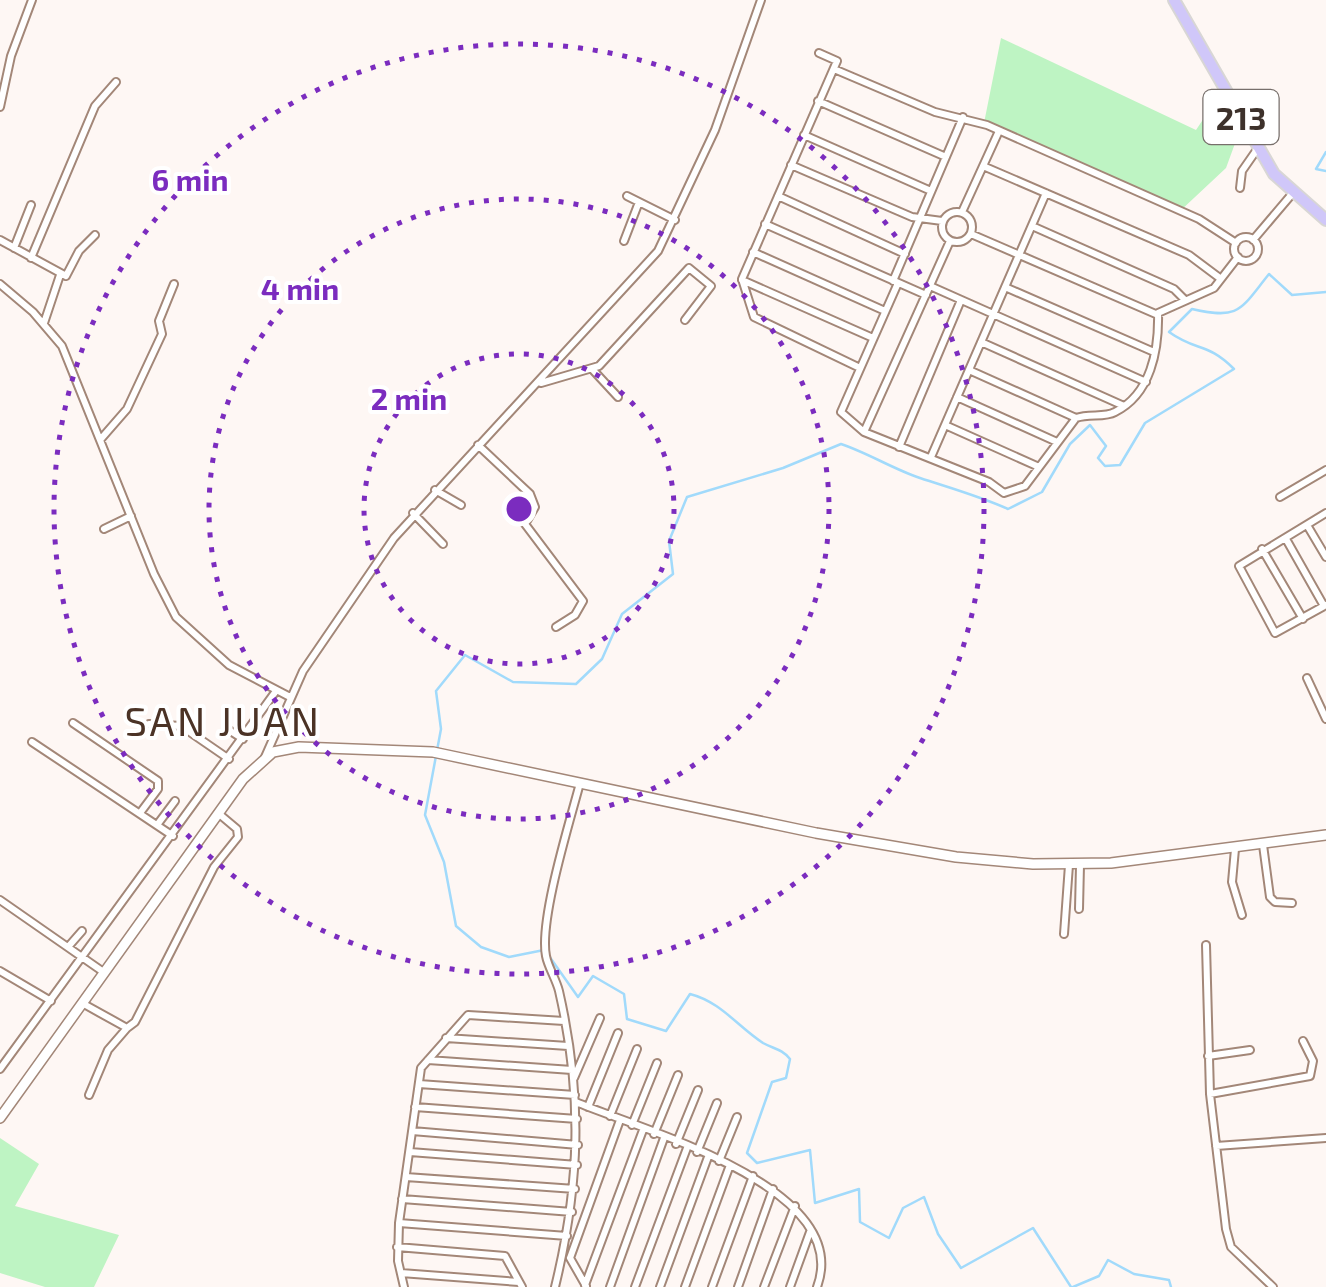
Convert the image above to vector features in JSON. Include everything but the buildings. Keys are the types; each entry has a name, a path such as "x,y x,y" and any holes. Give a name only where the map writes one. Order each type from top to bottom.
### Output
{"main road":[{"name":"213","path":"1174,0 1258,147 1292,194 1326,220"}],"street":[{"path":"0,107 11,56 32,0"},
{"path":"0,1118 102,971 218,813 264,758 290,696 321,643 413,513 540,383 650,262 675,220 726,102 760,2 746,0"},
{"path":"818,53 837,61 834,70 742,280 754,317 860,368"},
{"path":"834,70 936,112 963,117 999,131 1200,218 1236,243 1238,258 1210,291 1158,315"},
{"path":"31,258 95,106 116,82"},
{"path":"818,101 946,157"},
{"path":"963,117 841,412 864,432 1004,493 1025,486 1076,418"},
{"path":"962,212 999,131"},
{"path":"804,135 931,191"},
{"path":"1240,188 1242,171 1258,147"},
{"path":"791,165 921,218 942,221"},
{"path":"983,166 1189,256 1221,279"},
{"path":"930,458 1046,193"},
{"path":"1254,240 1292,194"},
{"path":"627,196 675,220"},
{"path":"778,196 905,254"},
{"path":"624,241 638,202"},
{"path":"14,248 31,205"},
{"path":"962,212 971,220 971,234 962,242 950,240 942,231 942,221 949,214 962,212"},
{"path":"766,224 926,295"},
{"path":"1032,226 1139,272 1186,300"},
{"path":"971,234 1158,315"},
{"path":"0,240 68,276 79,251 94,235"},
{"path":"1236,243 1246,237 1254,240 1258,250 1248,261 1238,258"},
{"path":"864,432 950,240"},
{"path":"754,252 885,311"},
{"path":"540,383 594,370 689,268 711,286 685,320"},
{"path":"44,323 60,275"},
{"path":"742,280 874,338"},
{"path":"0,284 44,323 66,355 176,617 229,665 290,696"},
{"path":"100,440 128,409 162,334 158,321 174,284"},
{"path":"930,286 1146,382"},
{"path":"1005,287 1154,352"},
{"path":"899,447 961,300"},
{"path":"969,370 1076,418 1113,414 1140,394 1146,382 1158,315"},
{"path":"981,342 1124,406"},
{"path":"594,370 618,397"},
{"path":"957,397 1056,442"},
{"path":"945,425 1039,467"},
{"path":"478,445 530,494 536,508 525,524 576,588 582,606 556,628"},
{"path":"1280,497 1326,470"},
{"path":"435,490 460,506"},
{"path":"413,513 443,544"},
{"path":"1286,539 1325,605 1274,631 1239,566 1326,514"},
{"path":"104,530 131,516"},
{"path":"1308,525 1326,557"},
{"path":"1262,549 1303,619"},
{"path":"568,596 576,588"},
{"path":"1307,678 1326,719"},
{"path":"0,1069 276,691"},
{"path":"72,723 158,781 158,789 140,813"},
{"path":"149,724 181,726 229,759"},
{"path":"230,730 242,738"},
{"path":"32,742 173,836"},
{"path":"264,758 299,747 433,752 956,857 1075,865 1235,849 1326,835"},
{"path":"556,1286 572,1212 578,1144 576,1099 559,990 546,956 547,932 580,783"},
{"path":"157,825 175,801"},
{"path":"89,1095 108,1050 171,955 214,867 238,837 236,829 218,813"},
{"path":"1263,845 1270,897 1275,902 1292,903"},
{"path":"1235,849 1232,882 1242,915"},
{"path":"1075,865 1080,909"},
{"path":"1064,934 1075,865"},
{"path":"0,900 102,971"},
{"path":"68,948 82,931"},
{"path":"1206,945 1210,1094 1231,1247 1273,1287"},
{"path":"0,971 51,1001"},
{"path":"81,1002 126,1028"},
{"path":"404,1287 397,1247 399,1223 415,1106 428,1060 462,1018 473,1014 564,1020"},
{"path":"572,1074 600,1018"},
{"path":"588,1108 618,1033"},
{"path":"446,1038 568,1046"},
{"path":"1210,1094 1310,1076 1312,1061 1303,1041"},
{"path":"610,1116 637,1049"},
{"path":"1208,1056 1250,1050"},
{"path":"428,1060 572,1074"},
{"path":"632,1125 657,1063"},
{"path":"654,1134 678,1075"},
{"path":"419,1084 576,1099 588,1108 752,1176 795,1206 823,1261 817,1287"},
{"path":"676,1144 698,1090"},
{"path":"698,1152 717,1103"},
{"path":"415,1106 577,1119"},
{"path":"720,1161 737,1116"},
{"path":"570,1258 620,1120"},
{"path":"586,1286 642,1130"},
{"path":"412,1131 578,1144"},
{"path":"610,1287 664,1138"},
{"path":"1216,1146 1326,1138"},
{"path":"635,1287 687,1148"},
{"path":"410,1152 577,1165"},
{"path":"660,1287 708,1157"},
{"path":"686,1287 730,1166"},
{"path":"712,1287 752,1176"},
{"path":"406,1177 575,1190"},
{"path":"738,1287 774,1189"},
{"path":"402,1200 572,1212"},
{"path":"764,1287 795,1206"},
{"path":"399,1223 567,1236"},
{"path":"790,1287 810,1232"},
{"path":"397,1247 505,1256 521,1285"},
{"path":"564,1249 586,1286"},
{"path":"401,1273 521,1285"}],"green space":[{"path":"1001,38 1196,130 1218,97 1237,138 1226,168 1179,212 984,123"},
{"path":"0,1138 39,1164 15,1206 119,1235 94,1287 45,1287 0,1273"}],"waterway":[{"path":"1326,152 1316,169 1326,171"},
{"path":"544,950 509,957 481,947 456,926 444,862 425,815 441,729 436,691 465,655 513,682 576,684 602,659 622,614 673,574 669,541 687,497 783,468 841,444 1008,509 1042,492 1070,444 1090,425 1106,446 1098,458 1105,466 1120,465 1145,423 1234,369 1209,351 1169,332 1192,309 1220,313 1238,309 1269,274 1292,295 1326,292"},
{"path":"549,956 578,997 593,976 624,994 627,1019 666,1031 690,994 711,1003 763,1043 787,1056 790,1059 786,1078 772,1082 747,1153 757,1163 810,1150 815,1203 859,1189 860,1222 889,1238 903,1208 924,1197 938,1234 961,1268 1033,1228 1071,1287"},
{"path":"1073,1287 1099,1276 1108,1260 1134,1274 1169,1280 1171,1287"}],"district":[{"name":"SAN JUAN","path":"223,720"}]}
